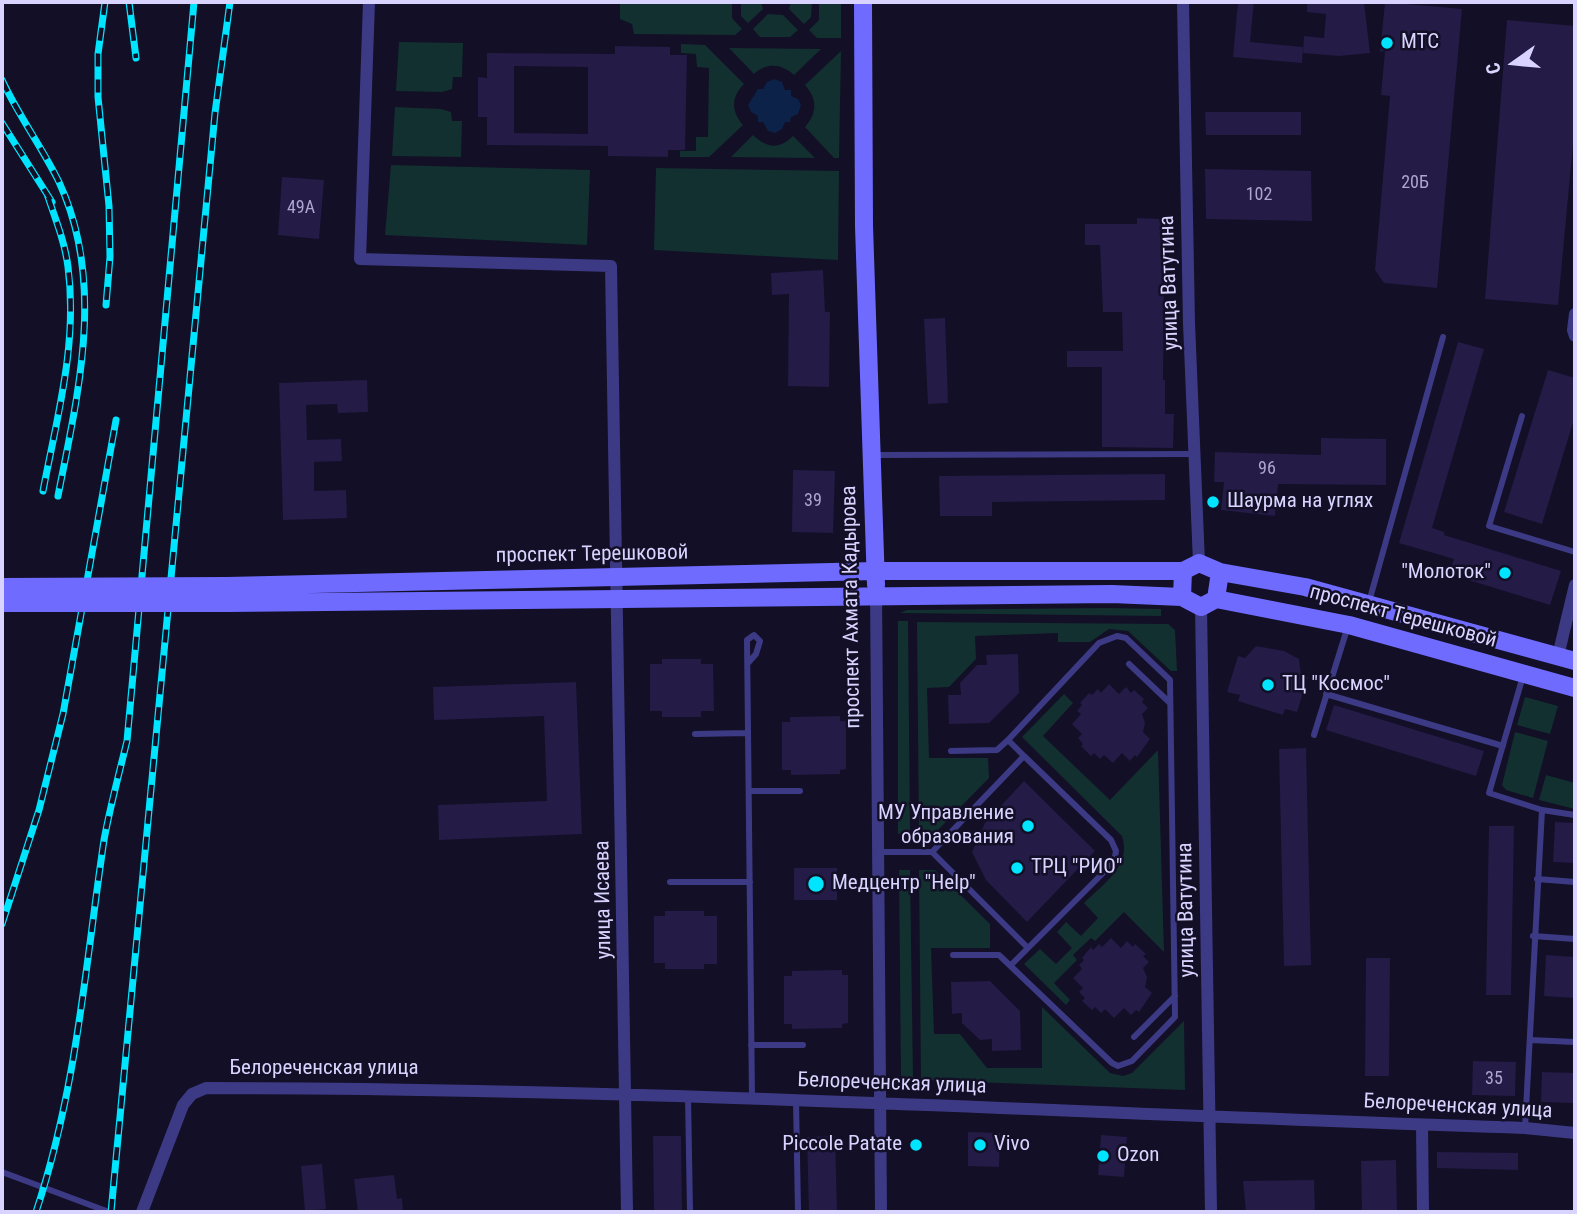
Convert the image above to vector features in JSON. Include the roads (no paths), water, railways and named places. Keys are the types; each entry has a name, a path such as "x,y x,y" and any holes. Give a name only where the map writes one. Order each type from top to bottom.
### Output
{"main road":[{"name":"проспект Ахмата Кадырова","path":"863,2 864,226 876,585"},
{"name":"проспект Терешковой","path":"618,587 876,585 1191,567 1305,587 1575,661"},
{"path":"1182,597 1191,567"},
{"path":"1208,603 1220,572"},
{"name":"проспект Терешковой","path":"2,603 228,595 876,585 1182,597 1208,603 1301,613 1575,688"},
{"name":"проспект Терешковой","path":"2,587 228,595"}],"street":[{"name":"улица Исаева","path":"369,2 360,259 611,266 628,1212"},
{"name":"улица Ватутина","path":"1183,2 1195,454 1191,567"},
{"path":"1575,314 1575,337"},
{"name":"проспект Ахмата Кадырова","path":"876,585 881,1212"},
{"path":"1558,656 1575,585"},
{"name":"улица Ватутина","path":"1208,603 1211,1212"},
{"name":"Белореченская улица","path":"142,1212 183,1105 192,1094 206,1088 752,1098 1209,1114 1525,1128 1575,1133"},
{"path":"1422,1125 1423,1212"}],"lane":[{"path":"1369,604 1443,337"},
{"path":"1522,416 1489,526 1575,552"},
{"path":"873,455 1195,454"},
{"path":"1314,735 1349,625"},
{"path":"951,751 998,750 1099,643 1117,636 1132,642 1170,680 1175,1017 1132,1061 1118,1066 999,955 953,955"},
{"path":"748,663 752,1098"},
{"path":"1129,664 1170,702"},
{"path":"1524,674 1489,793 1542,810 1575,815"},
{"path":"1326,694 1503,746"},
{"path":"695,733 748,733"},
{"path":"1008,740 1111,839 1116,851 1114,862 1011,965"},
{"path":"932,852 1024,756"},
{"path":"749,791 800,791"},
{"path":"1525,1128 1533,936 1542,810"},
{"path":"877,852 932,852 1028,948"},
{"path":"1538,879 1575,882"},
{"path":"670,882 750,882"},
{"path":"1533,936 1575,939"},
{"path":"1135,1037 1175,996"},
{"path":"1530,1040 1575,1042"},
{"path":"751,1045 803,1045"},
{"path":"688,1096 690,1212"},
{"path":"796,1100 798,1212"},
{"path":"2,1172 109,1212"}],"water":[{"path":"774,79 782,82 785,90 791,90 791,96 798,99 801,105 798,114 791,117 790,122 785,122 782,129 775,133 768,131 763,122 758,122 758,116 751,112 748,105 758,89 763,89 767,82"}],"railway":[{"path":"105,2 98,54 98,97 109,206 110,257 106,305"},
{"path":"129,2 136,58"},
{"path":"36,1212 50,1166 71,1074 104,840 127,741 194,2"},
{"path":"111,1212 215,113 230,2"},
{"path":"2,80 59,182 73,220 81,259 85,299 84,338 73,418 58,496"},
{"path":"2,123 52,202"},
{"path":"43,491 60,408 70,324 67,258 47,194"},
{"path":"2,924 39,810 63,714 116,420"}],"place":[{"name":"МТС","path":"1387,43"},
{"name":"Шаурма на углях","path":"1213,502"},
{"name":"\"Молоток\"","path":"1505,573"},
{"name":"ТЦ \"Космос\"","path":"1268,685"},
{"name":"МУ Управление образования","path":"1028,826"},
{"name":"ТРЦ \"РИО\"","path":"1017,868"},
{"name":"Медцентр \"Help\"","path":"816,884"},
{"name":"Piccole Patate","path":"916,1145"},
{"name":"Vivo","path":"980,1145"},
{"name":"Ozon","path":"1103,1156"}]}
